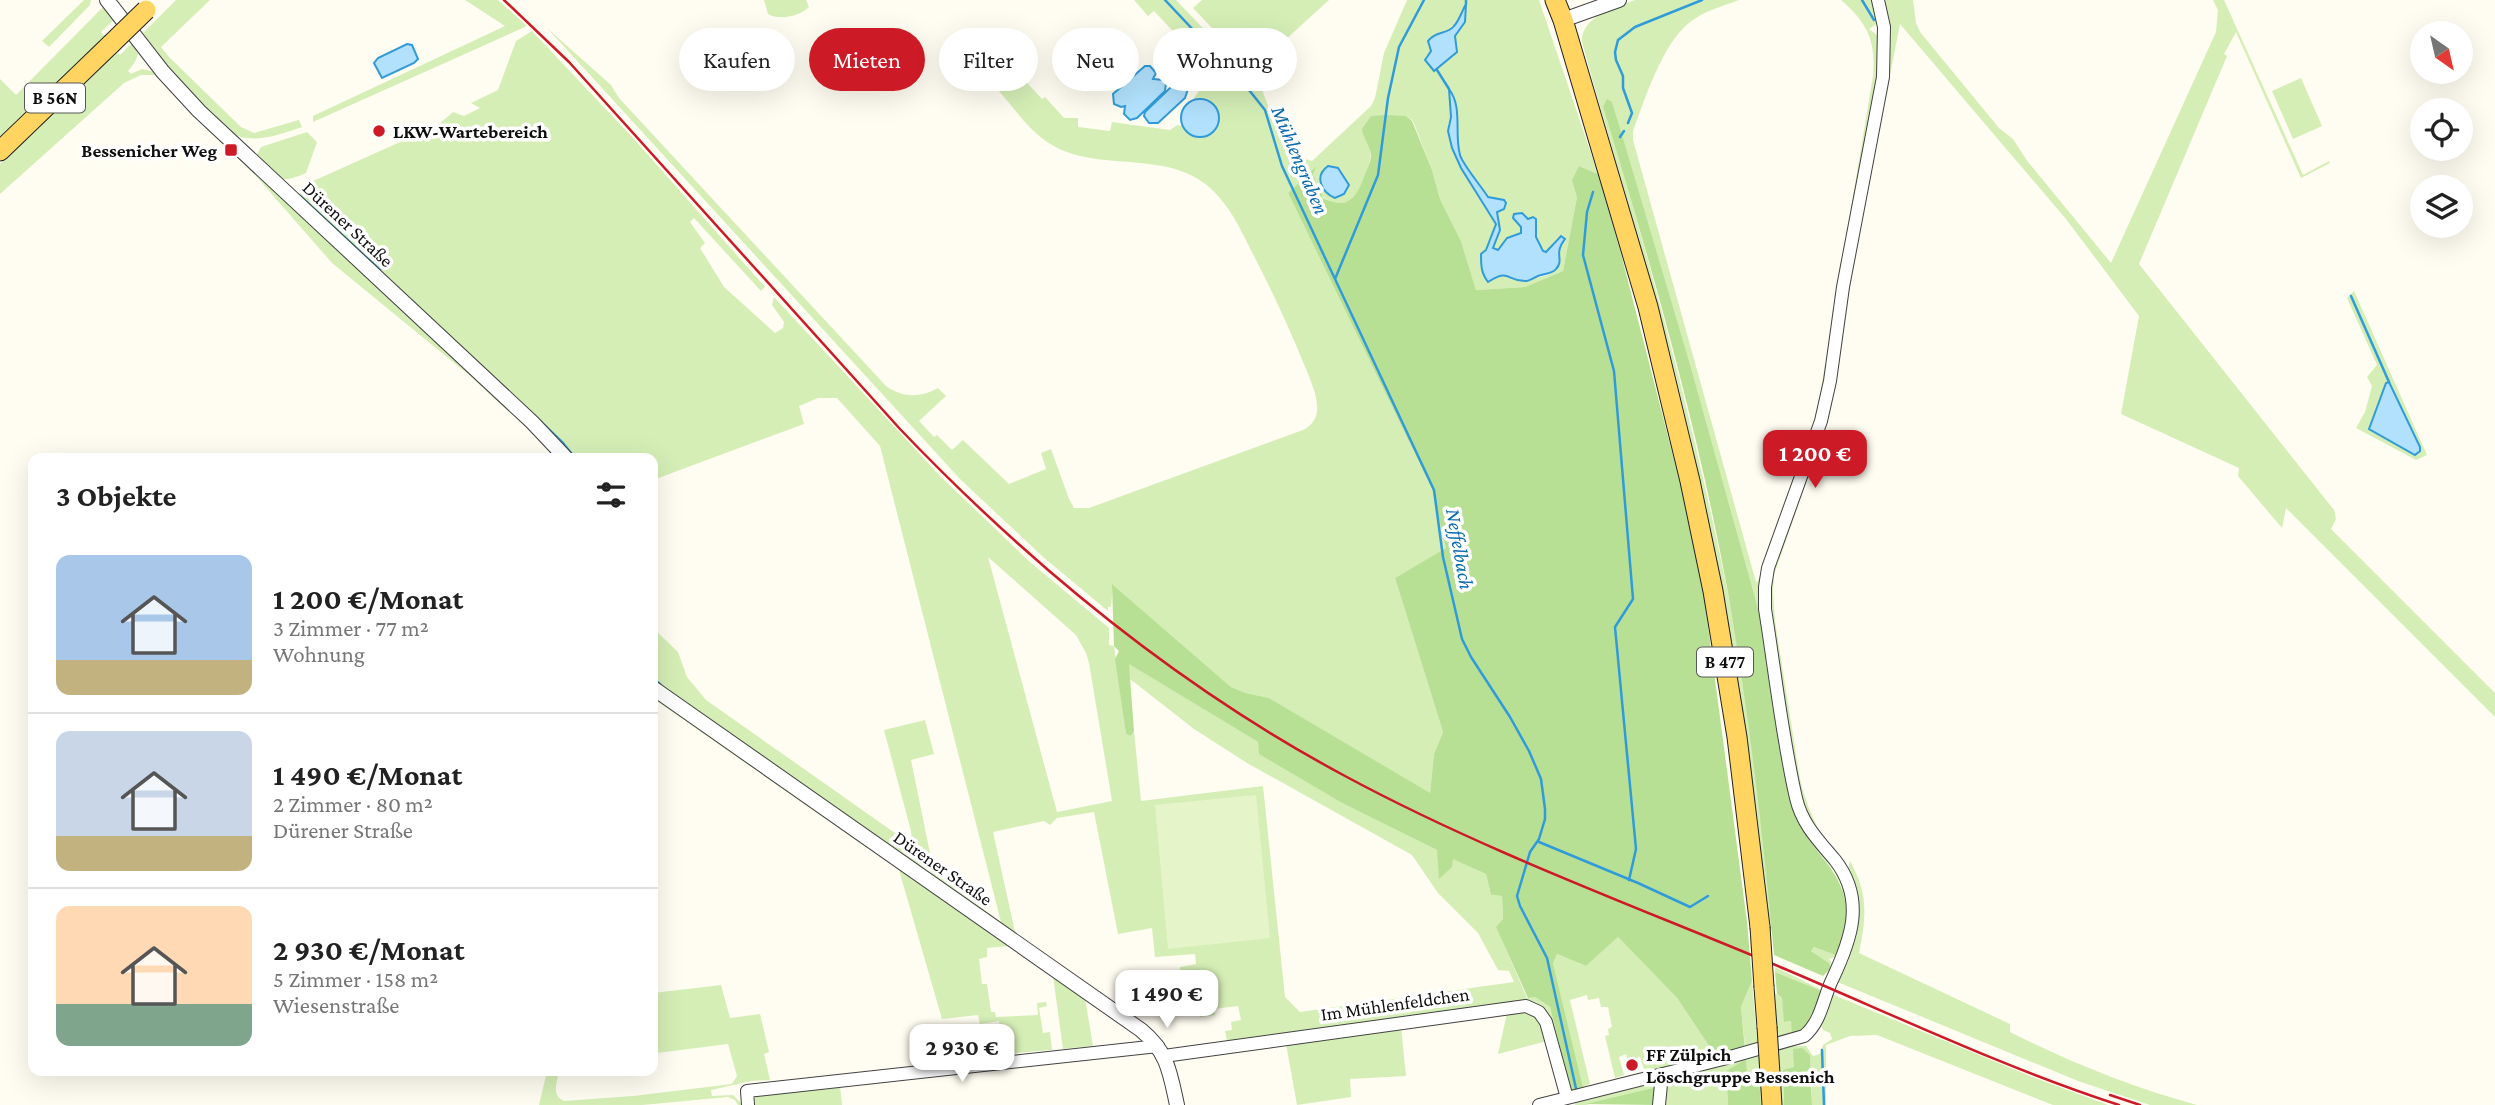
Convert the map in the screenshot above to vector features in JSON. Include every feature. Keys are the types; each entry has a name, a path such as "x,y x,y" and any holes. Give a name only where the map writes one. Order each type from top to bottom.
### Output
{"main road":[{"name":"B 477","path":"1555,0 1648,307 1690,481 1713,591 1735,725 1760,927 1772,1105"},
{"name":"B 56N","path":"0,151 151,5"}],"street":[{"path":"1563,20 1619,0"},
{"path":"1539,1105 1793,1041 1809,1033 1821,1012 1850,939 1852,906 1848,886 1841,870 1809,829 1796,797 1765,609 1765,587 1769,568 1821,421 1830,381 1843,287 1883,77 1884,27 1878,0"},
{"name":"Dürener Straße","path":"110,4 163,72 193,104 532,422 561,453"},
{"name":"Dürener Straße","path":"658,692 1141,1030 1161,1051"},
{"name":"Im Mühlenfeldchen","path":"748,1105 747,1091 1161,1051 1526,1006 1539,1012 1546,1022 1574,1096"},
{"path":"1161,1051 1177,1105"},
{"path":"1659,1105 1662,1074"}],"green space":[{"path":"84,0 91,0 90,5 49,47 42,41"},
{"path":"176,0 210,0 161,47 169,57 241,127 254,133 299,120 302,127 264,138 245,138 227,131 159,61 163,59 143,33"},
{"path":"465,0 498,0 527,26 313,122 313,116 505,26"},
{"path":"764,0 806,0 809,7 795,15 778,17 768,14"},
{"path":"1134,0 1176,0 1203,28 1170,28 1154,11 1148,16"},
{"path":"1202,0 1329,0 1297,29 1212,28 1193,8"},
{"path":"1407,0 1539,0 1598,174 1579,166 1577,197 1563,271 1525,287 1476,290 1461,241 1440,199 1413,121 1406,116 1371,116 1367,174 1359,192 1352,199 1344,203 1327,200 1315,187 1315,169 1288,193 1432,489 1447,548 1395,578 1443,732 1434,754 1430,794 1269,698 1231,687 1113,585 1111,607 1108,607 1108,611 1042,556 960,479 547,28 611,85 619,98 886,386 899,393 912,395 925,394 938,388 946,396 919,421 934,437 937,435 952,450 963,440 1009,484 1046,469 1041,453 1051,449 1074,508 1089,508 1303,430 1311,425 1315,418 1317,402 1300,355 1241,230 1217,194 1192,175 1173,168 1090,158 1052,145 1024,121 999,91 1035,91 1042,99 1045,97 1064,118 1078,118 1078,127 1110,131 1112,122 1170,130 1177,125 1183,126 1187,132 1200,99 1192,101 1199,91 1262,91 1290,163 1295,151 1301,158 1312,161 1371,106 1384,53","holes":["1460,14 1461,28 1455,36 1456,47 1449,59 1437,70 1428,64 1425,57 1431,51 1428,46 1439,32 1450,29","1449,91 1456,103 1458,143 1464,161 1488,197 1504,200 1497,212 1496,224 1461,168 1448,124 1451,117","1517,220 1536,220 1536,237 1543,252 1546,252 1557,238 1561,245 1557,266 1546,276 1538,277 1495,277 1486,250 1495,227 1493,248 1498,250 1521,233"]},
{"path":"1635,0 1739,0 1701,15 1680,32 1663,58 1649,88 1633,131 1633,140 1756,582 1812,428 1819,401 1873,76 1873,53 1868,34 1858,17 1841,0 1872,0 1878,23 1869,29 1878,36 1880,64 1820,409 1760,586 1793,801 1837,870 1847,897 1848,924 1837,956 1829,959 1834,967 1827,974 1831,968 1829,963 1811,951 1814,947 1835,955 1842,887 1834,871 1799,827 1794,812 1758,608 1690,364 1612,102 1603,107 1671,346 1727,589 1754,760 1772,931 1769,930 1743,720 1706,511 1664,331 1582,42 1583,33 1593,19"},
{"path":"1883,0 1913,0 1920,32 1999,128 2013,139 2028,162 2111,263 2216,32 2218,10 2213,0 2224,0 2303,175 2329,161 2330,163 2301,178 2236,32 2224,54 2227,56 2139,264 2334,510 2336,519 2331,529 2495,693 2495,717 2286,508 2282,528 2238,476 2239,468 2121,414 2139,316 2066,219 1900,24 1854,256 1832,403 1774,575 1775,621 1800,779 1813,817 1824,837 1848,869 1850,861 1856,873 1864,906 1859,953 2010,1024 2010,1032 2055,1054 2125,1082 2197,1105 2150,1105 2078,1081 1835,981 1849,960 1847,957 1856,907 1802,810 1772,629 1769,583 1823,426 1878,123"},
{"path":"103,7 115,19 101,32 105,37 0,139 0,79 16,95"},
{"path":"532,31 633,138 765,287 761,291 694,218 690,222 705,243 700,248 724,287 775,333 783,328 784,322 772,305 774,297 941,477 1030,562 1109,628 1109,645 1114,646 1126,734 1131,736 1134,731 1141,801 1263,786 1285,997 1300,1012 1514,982 1509,971 1498,970 1478,933 1438,893 1412,855 1247,763 1194,729 1130,679 1128,663 1258,742 1260,754 1342,803 1486,874 1491,895 1502,896 1503,919 1497,928 1527,998 1535,997 1550,1007 1570,1089 1547,1041 1498,1054 1507,1013 1401,1027 1406,1076 1350,1079 1351,1097 1297,1105 1286,1044 1252,1048 1250,1038 1227,1041 1225,1031 1232,1030 1231,1022 1241,1020 1238,1006 1214,1009 1215,1015 1200,1017 1200,1011 1196,1008 1165,1011 1159,974 1180,971 1180,967 1196,964 1195,954 1155,957 1152,928 1118,934 1094,812 1057,818 1050,825 1044,821 993,832 1014,934 932,878 931,872 926,869 923,871 658,685 658,633 678,652 687,677 706,700 912,845 911,831 884,730 925,720 934,754 911,760 934,873 1001,922 880,446 837,398 818,398 799,406 804,424 658,478 658,453 566,453 299,198 301,188 311,182 438,125 453,112 464,116 480,108 471,103 498,90 516,41","holes":["988,557 1076,635 1086,653 1112,801 1057,812"]},
{"path":"132,43 138,54 128,71 131,74 142,69 155,72 524,421 554,453 550,453 470,376 332,263 256,176 155,75 141,75 124,83 0,194 0,164 116,51 120,55"},
{"path":"2301,78 2322,126 2293,139 2272,91"},
{"path":"1607,99 1612,102 1620,128 1758,608 1794,812 1808,839 1835,874 1845,901 1845,928 1835,955 1814,947 1811,951 1829,963 1831,968 1823,976 1774,955 1749,728 1716,531 1673,348 1603,107"},
{"path":"1371,116 1406,116 1412,121 1432,170 1440,199 1461,241 1476,290 1525,287 1563,271 1577,197 1572,180 1579,166 1598,174 1681,487 1704,596 1747,922 1752,981 1741,1007 1745,1050 1717,1058 1677,998 1618,937 1586,966 1557,954 1553,963 1583,1087 1574,1093 1570,1089 1550,1007 1535,997 1528,998 1496,927 1503,919 1502,896 1491,895 1486,874 1453,859 1452,867 1439,879 1437,850 1342,803 1259,754 1258,742 1129,664 1134,731 1131,736 1126,734 1115,659 1119,651 1114,646 1112,584 1231,687 1269,698 1430,793 1434,754 1443,732 1395,578 1446,548 1432,489 1288,193 1316,167 1313,175 1323,198 1338,203 1350,200 1361,185 1370,160 1371,153 1362,129"},
{"path":"307,132 317,142 306,173 283,179 273,174 256,156 261,147"},
{"path":"2354,291 2427,455 2416,460 2356,428 2365,412 2372,386 2367,377 2377,365 2347,298","holes":["2386,384 2391,384 2420,451 2369,429"]},
{"path":"658,698 1009,946 987,948 987,957 979,959 982,984 987,984 991,1012 995,1012 996,1017 1038,1015 1037,1003 1046,1002 1047,1006 1039,1008 1043,1033 1050,1032 1052,1050 1004,1054 999,1021 980,1024 978,1015 942,1019 899,870 661,704"},
{"path":"1256,795 1270,938 1168,949 1155,805"},
{"path":"1618,937 1677,998 1717,1058 1646,1075 1640,1057 1628,1060 1626,1054 1619,1057 1624,1075 1615,1078 1605,1036 1609,1035 1608,1029 1612,1027 1608,1007 1601,1007 1599,998 1588,1000 1587,995 1570,1000 1590,1084 1583,1087 1553,963 1557,954 1586,966"},
{"path":"1775,967 1824,991 1792,1037 1793,1046 1806,1046 1813,1056 1820,1054 1823,1045 1832,1039 1830,1033 1823,1030 1820,1022 1829,993 2030,1076 2108,1105 2053,1105 1877,1035 1850,1036 1826,1045 1826,1105 1812,1105 1812,1068 1794,1067 1783,1071 1782,1105 1775,993 1782,998 1785,1022 1791,1021 1821,992 1775,972"},
{"path":"1775,972 1821,991 1805,1030 1792,1035 1791,1021 1784,1022 1782,998 1777,994"},
{"path":"1053,976 1085,998 1093,1046 1063,1049"},
{"path":"1752,981 1763,1105 1759,1078 1748,1082 1746,1060 1726,1071 1728,1105 1655,1105 1657,1087 1586,1105 1575,1105 1576,1099 1655,1082 1746,1056 1741,1007"},
{"path":"721,985 730,1018 760,1014 769,1052 764,1054 770,1080 751,1081 711,1090 712,1096 733,1095 743,1105 738,1105 728,1097 642,1105 539,1105 546,1076 558,1076 556,1092 564,1101 732,1084 737,1076 728,1044 658,1053 658,992"},
{"path":"1802,1048 1810,1055 1812,1105 1784,1105 1783,1070 1794,1067 1793,1049"},
{"path":"1746,1059 1748,1081 1759,1078 1761,1105 1728,1105 1726,1071"},
{"path":"840,1086 842,1105 752,1105 757,1094"},
{"path":"1657,1087 1655,1105 1586,1104"}],"water":[{"path":"1466,4 1465,22 1455,36 1457,52 1434,71 1425,60 1431,51 1428,41 1451,29"},
{"path":"407,44 412,45 418,59 382,78 374,63 378,58"},
{"path":"1145,66 1150,66 1153,70 1153,91 1165,91 1137,118 1130,120 1124,114 1125,106 1114,104 1113,94 1116,91 1139,91 1139,71"},
{"path":"1449,89 1456,104 1458,147 1462,159 1488,197 1504,200 1506,203 1504,209 1497,212 1500,230 1493,248 1498,250 1507,238 1521,233 1521,227 1513,218 1514,214 1522,213 1528,219 1533,217 1536,219 1536,237 1543,251 1546,252 1561,236 1565,239 1559,251 1559,264 1553,272 1527,281 1504,276 1488,282 1486,279 1481,254 1486,250 1496,224 1461,168 1452,148 1448,131 1451,117"},
{"path":"1167,91 1187,91 1185,98 1158,123 1149,123 1144,116"},
{"path":"1200,99 1213,105 1219,118 1213,131 1200,137 1187,131 1181,118 1187,105"},
{"path":"1328,166 1338,168 1349,185 1344,194 1335,198 1326,192 1321,184 1321,174"},
{"path":"2389,382 2420,447 2420,451 2415,455 2369,429 2386,383"}],"waterway":[{"name":"Mühlengraben","path":"1165,0 1265,110 1282,166 1335,279"},
{"name":"Neffelbach","path":"1424,0 1399,47 1388,98 1378,175 1335,279 1434,490 1443,557 1462,639 1510,717 1541,779 1545,819 1539,839 1530,852 1517,896 1547,958 1577,1093"},
{"path":"1628,123 1632,113 1616,60 1618,40 1635,27 1702,0"},
{"path":"1862,0 1874,20"},
{"path":"1437,70 1449,89"},
{"path":"1620,137 1624,131"},
{"path":"1593,192 1587,212 1583,255 1614,371 1633,599 1615,627 1636,849 1629,880"},
{"path":"300,196 380,270"},
{"path":"2351,296 2389,382"},
{"path":"540,421 571,453"},
{"path":"1539,842 1690,907 1708,896"},
{"path":"1822,1050 1824,1105"}],"railway":[{"path":"504,0 569,62 900,429 950,480 1054,575 1109,620 1223,703 1345,776 1453,830 1992,1058 2119,1105"},
{"path":"2110,1095 2140,1105"}],"place":[{"name":"LKW-Wartebereich","path":"379,131"},
{"name":"Bessenicher Weg","path":"231,150"},
{"name":"FF Zülpich Löschgruppe Bessenich","path":"1632,1065"}]}
